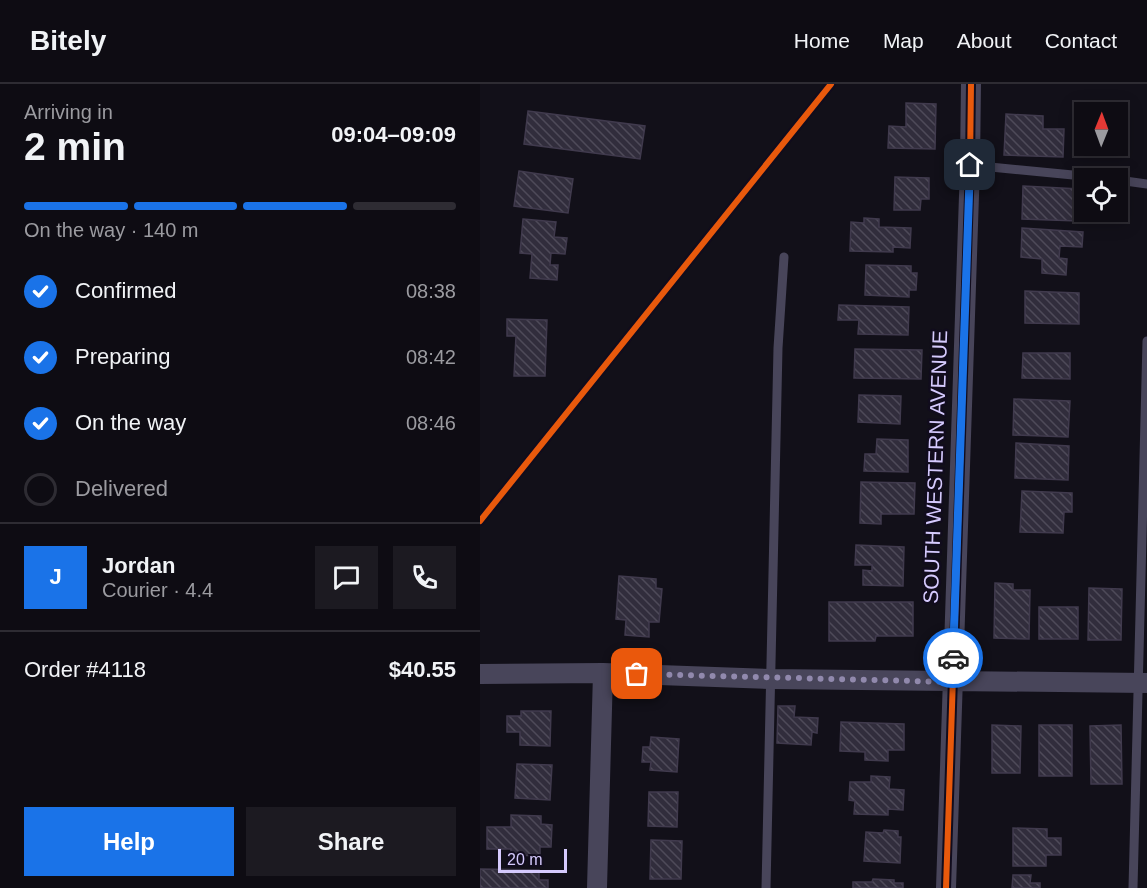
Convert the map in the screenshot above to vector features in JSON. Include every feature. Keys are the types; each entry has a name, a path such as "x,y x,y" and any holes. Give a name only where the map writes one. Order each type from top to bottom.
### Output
{"street":[{"name":"SOUTH WESTERN AVENUE","path":"946,888 971,84"},
{"path":"480,674 603,673 770,679 1143,683"},
{"path":"597,888 603,673"}],"lane":[{"path":"970,165 1074,175"},
{"path":"1128,181 1147,184"},
{"path":"766,888 778,348 784,257"},
{"path":"1133,888 1143,683 1147,341"}],"building":[{"path":"906,103 936,104 935,149 888,148 889,126 906,127"},
{"path":"528,111 645,126 640,159 524,144"},
{"path":"1006,114 1043,116 1043,129 1064,129 1063,157 1004,155"},
{"path":"519,171 573,179 568,213 514,206"},
{"path":"895,177 929,178 929,199 921,199 920,210 894,210"},
{"path":"1023,186 1074,189 1074,221 1022,219"},
{"path":"864,218 879,219 879,227 911,228 910,248 893,247 893,252 850,251 851,222 864,223"},
{"path":"523,219 556,222 554,237 567,238 565,254 551,253 550,265 558,265 557,280 530,278 532,254 520,253"},
{"path":"1022,228 1083,232 1082,247 1060,246 1059,258 1067,259 1066,275 1042,273 1042,259 1021,257"},
{"path":"866,265 911,266 911,273 917,273 916,290 909,290 909,297 865,295"},
{"path":"1025,291 1079,293 1079,324 1025,323"},
{"path":"839,305 909,307 908,335 858,334 859,320 838,320"},
{"path":"507,319 547,320 545,376 514,376 516,336 507,336"},
{"path":"855,349 922,350 921,379 854,378"},
{"path":"1023,353 1070,353 1070,379 1022,378"},
{"path":"859,395 901,396 900,424 858,422"},
{"path":"1014,399 1070,401 1068,437 1013,435"},
{"path":"877,439 908,440 908,472 864,471 865,454 876,454"},
{"path":"1016,443 1069,446 1068,480 1015,478"},
{"path":"861,482 915,483 914,514 881,514 881,524 860,523"},
{"path":"1022,491 1072,493 1072,512 1064,512 1063,533 1020,532"},
{"path":"856,545 904,547 903,586 863,585 863,570 872,571 872,565 855,565"},
{"path":"619,576 656,579 656,588 662,589 659,622 649,622 649,637 625,635 626,620 616,619"},
{"path":"995,583 1013,584 1013,590 1030,590 1029,639 994,638"},
{"path":"1089,588 1122,589 1121,640 1088,640"},
{"path":"829,602 913,602 913,636 876,636 875,641 829,641"},
{"path":"1039,607 1078,607 1078,639 1039,639"},
{"path":"778,706 795,706 794,717 818,718 817,733 812,732 811,745 777,743"},
{"path":"521,711 551,711 550,746 520,745 520,732 507,732 507,716 521,716"},
{"path":"841,722 904,724 904,750 888,750 888,761 865,760 865,752 840,751"},
{"path":"992,725 1021,726 1020,773 992,773"},
{"path":"1039,725 1072,725 1072,776 1039,776"},
{"path":"1121,725 1122,784 1091,784 1090,726"},
{"path":"651,737 679,739 677,772 650,770 651,762 642,762 643,747 650,747"},
{"path":"517,764 552,765 550,800 515,798"},
{"path":"871,776 890,777 889,789 904,790 903,810 888,809 888,815 854,814 855,801 849,800 850,782 871,782"},
{"path":"649,792 678,792 677,827 648,826"},
{"path":"511,815 541,816 541,824 552,825 551,847 540,847 540,856 511,855 511,849 487,849 487,827 511,827"},
{"path":"1013,828 1047,829 1047,838 1061,838 1061,855 1046,855 1046,866 1013,866"},
{"path":"884,830 898,831 898,837 901,837 900,863 864,861 866,832 883,833"},
{"path":"651,840 682,841 681,879 650,879"},
{"path":"480,869 539,870 539,880 548,880 548,888 480,888"},
{"path":"1013,875 1031,875 1030,883 1040,883 1040,888 1012,888"},
{"path":"873,879 894,880 894,883 903,883 903,888 853,888 853,882 872,882"}],"cycle path":[{"path":"480,521 831,84"},
{"path":"946,888 971,84"}],"way so far":[{"path":"637,674 952,682 953,658"}],"route":[{"path":"953,658 970,165"}]}
